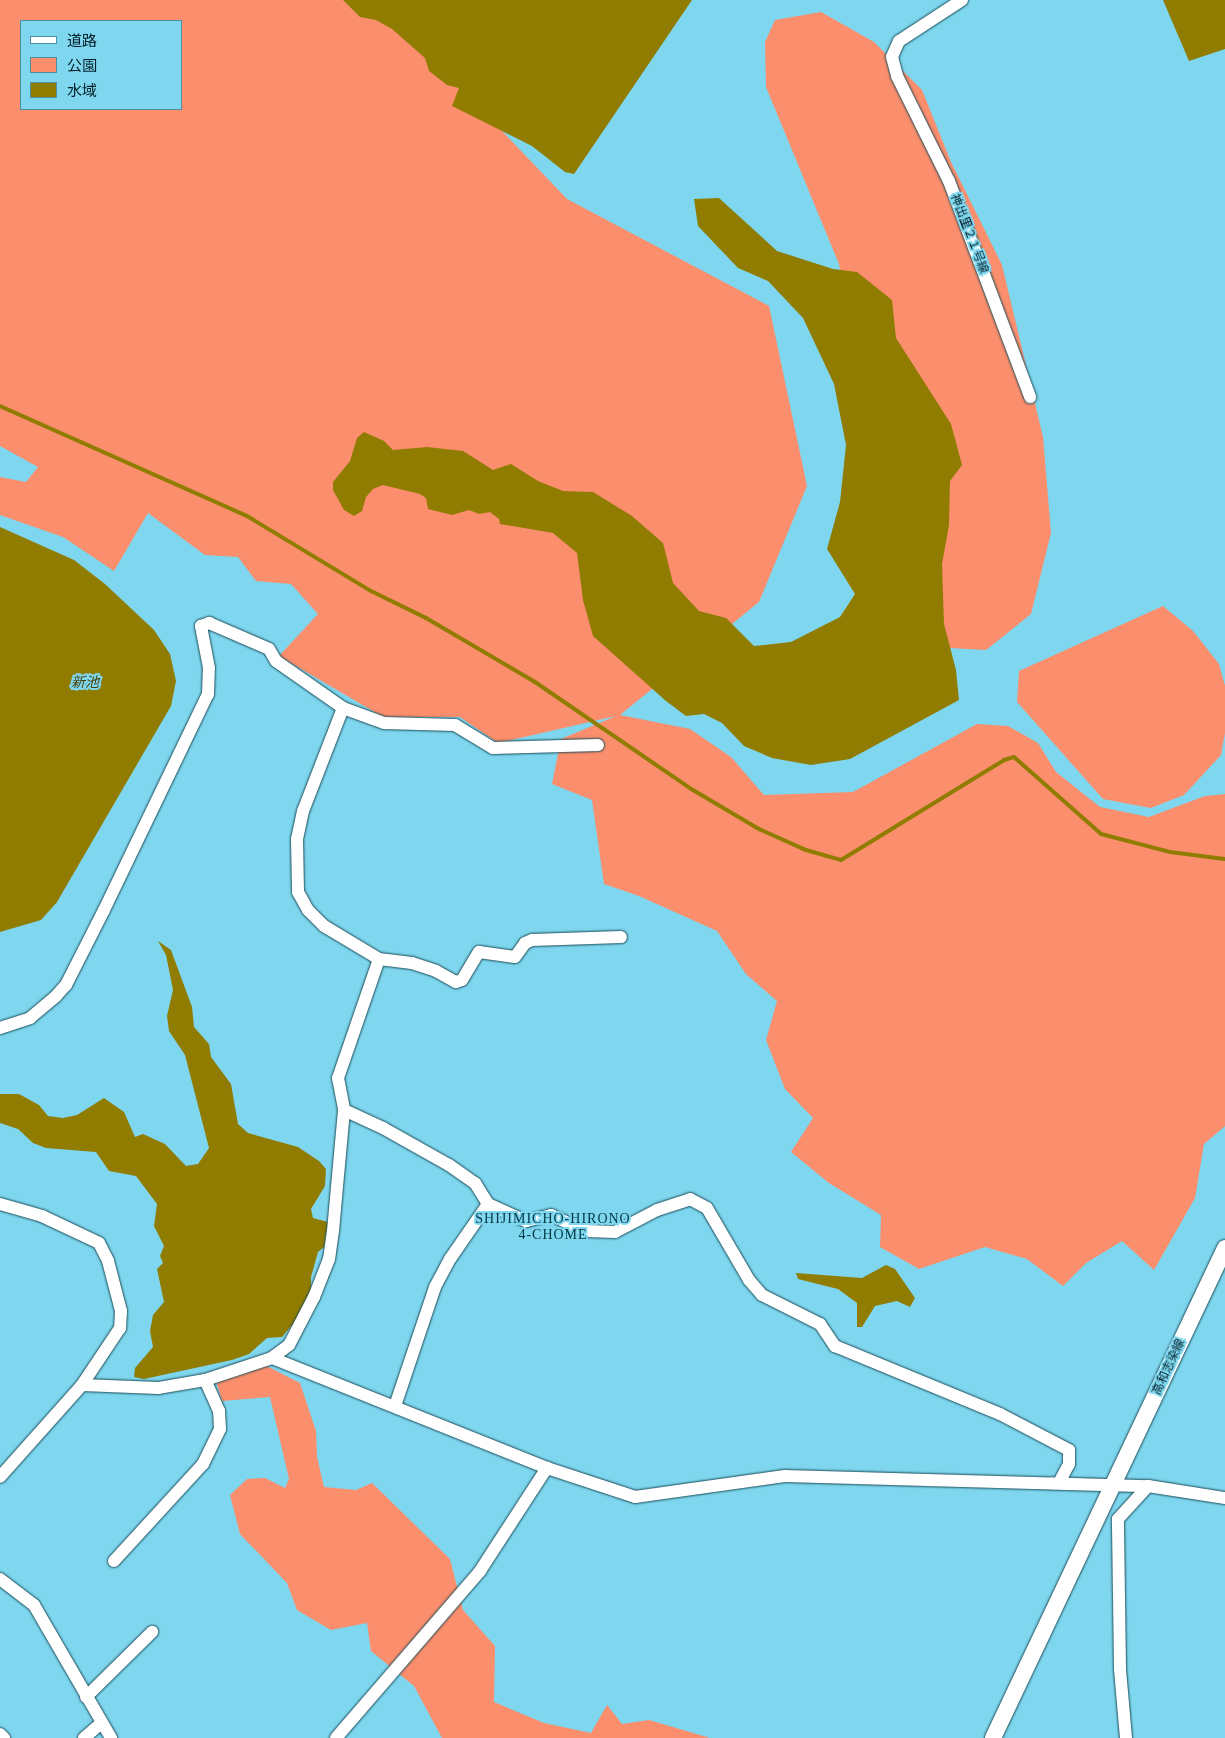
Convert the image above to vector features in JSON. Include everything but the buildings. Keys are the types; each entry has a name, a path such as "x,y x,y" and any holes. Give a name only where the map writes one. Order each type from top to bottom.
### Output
{"street":[{"name":"神出里２１号線","path":"962,0 899,41 892,57 897,76 949,181 1030,397"},
{"path":"0,1028 30,1018 61,990 104,910 208,694 209,668 201,626 209,623 269,649 276,661 343,708 384,723 455,725 494,748 598,745"},
{"path":"343,708 303,811 297,839 298,892 308,910 324,926 379,959 420,966 456,982 462,980 479,952 515,957 525,943 532,940 621,937"},
{"path":"82,1385 119,1389 158,1388 205,1380 272,1358 289,1345 302,1324 329,1259 344,1110 338,1078 379,959"},
{"path":"344,1110 449,1166 475,1183 488,1204 526,1221 551,1215 586,1231 615,1232 657,1210 690,1199 707,1208 749,1280 762,1295 820,1324 835,1346 1000,1414 1069,1450 1070,1464 1059,1483"},
{"path":"0,1204 42,1216 99,1244 108,1261 121,1312 120,1328 82,1385 0,1477"},
{"path":"395,1406 435,1288 488,1204"},
{"name":"高和志染線","path":"993,1738 1225,1248"},
{"path":"272,1358 547,1468 635,1497 785,1476 1148,1486 1225,1498"},
{"path":"114,1561 203,1464 220,1429 219,1411 205,1380"},
{"path":"336,1738 480,1571 547,1468"},
{"path":"1126,1738 1120,1670 1118,1519 1148,1486"},
{"path":"0,1579 34,1606 110,1738"},
{"path":"86,1696 152,1632"},
{"path":"84,1738 102,1723"},
{"path":"0,1734 4,1738"}],"green space":[{"path":"0,0 377,0 567,199 769,306 807,486 759,602 620,715 690,729 731,757 764,795 853,792 977,724 1008,726 1038,743 1056,772 1100,807 1149,817 1205,796 1225,794 1225,1126 1204,1144 1195,1198 1154,1270 1122,1241 1086,1263 1063,1286 1027,1259 985,1247 919,1269 880,1247 881,1215 829,1183 791,1152 813,1118 785,1089 766,1040 777,1001 746,974 717,931 639,896 604,884 592,800 552,784 561,739 616,716 498,743 460,717 383,717 279,656 318,614 291,584 256,581 238,557 205,555 148,513 114,571 63,537 0,515 0,477 26,482 38,467 0,446"},
{"path":"821,12 874,42 922,90 951,162 1002,265 1043,437 1051,533 1031,614 986,650 932,647 847,315 839,264 766,87 765,42 775,20"},
{"path":"1163,606 1193,631 1219,664 1225,686 1225,733 1221,755 1184,795 1151,808 1103,799 1017,702 1019,671"},
{"path":"263,1364 300,1383 316,1431 317,1457 324,1487 356,1490 372,1483 450,1559 463,1610 495,1646 494,1702 544,1723 591,1733 607,1705 622,1724 649,1720 710,1738 442,1738 414,1686 371,1651 367,1623 331,1630 297,1610 287,1583 240,1534 230,1495 247,1479 265,1478 285,1488 289,1479 270,1397 222,1401 216,1381"}],"water":[{"path":"343,0 692,0 574,174 565,172 532,146 452,106 459,88 447,85 429,71 425,58 392,29 376,20 360,17"},
{"path":"1163,0 1225,0 1225,49 1189,61"},
{"path":"719,198 777,251 833,269 857,272 892,300 896,338 951,424 962,465 950,481 949,525 942,564 944,624 956,670 959,700 850,759 811,765 772,758 744,746 722,723 704,714 686,716 666,701 593,636 583,600 577,553 553,533 500,524 499,519 490,512 479,514 469,510 452,515 428,509 426,498 420,494 383,485 373,489 366,497 362,511 354,516 344,510 333,490 333,482 350,461 357,438 364,432 384,441 393,450 427,447 463,451 493,470 511,464 538,481 563,491 593,492 632,516 663,543 673,583 699,611 726,618 754,646 791,642 840,617 855,594 827,549 840,502 846,445 834,384 803,318 768,281 738,268 698,226 694,199"},
{"name":"新池","path":"0,527 74,560 105,584 154,630 170,654 176,681 171,706 57,902 41,920 0,932"},
{"path":"158,941 171,950 192,1007 194,1027 209,1044 211,1057 231,1084 238,1124 248,1133 298,1147 319,1161 326,1169 325,1186 311,1209 313,1218 328,1222 324,1247 318,1252 311,1277 311,1292 293,1324 282,1337 267,1338 249,1354 232,1360 144,1379 134,1377 135,1368 153,1347 150,1331 153,1315 164,1302 157,1269 163,1263 160,1256 164,1246 154,1226 157,1204 136,1176 109,1171 96,1152 46,1148 33,1143 18,1129 0,1123 0,1094 19,1094 39,1105 48,1116 63,1118 77,1115 104,1098 124,1112 135,1137 143,1134 165,1144 186,1166 198,1164 209,1148 185,1055 169,1031 167,1016 173,990 166,955"},
{"path":"886,1265 895,1269 915,1298 910,1307 897,1301 875,1306 862,1327 857,1327 857,1303 838,1289 798,1279 796,1273 862,1278"}],"waterway":[{"path":"0,406 247,516 371,591 426,618 535,682 693,790 759,829 806,850 841,860 1004,760 1014,757 1101,834 1170,852 1225,859"}],"district":[{"name":"SHIJIMICHO-HIRONO 4-CHOME","path":"553,1228"}]}
